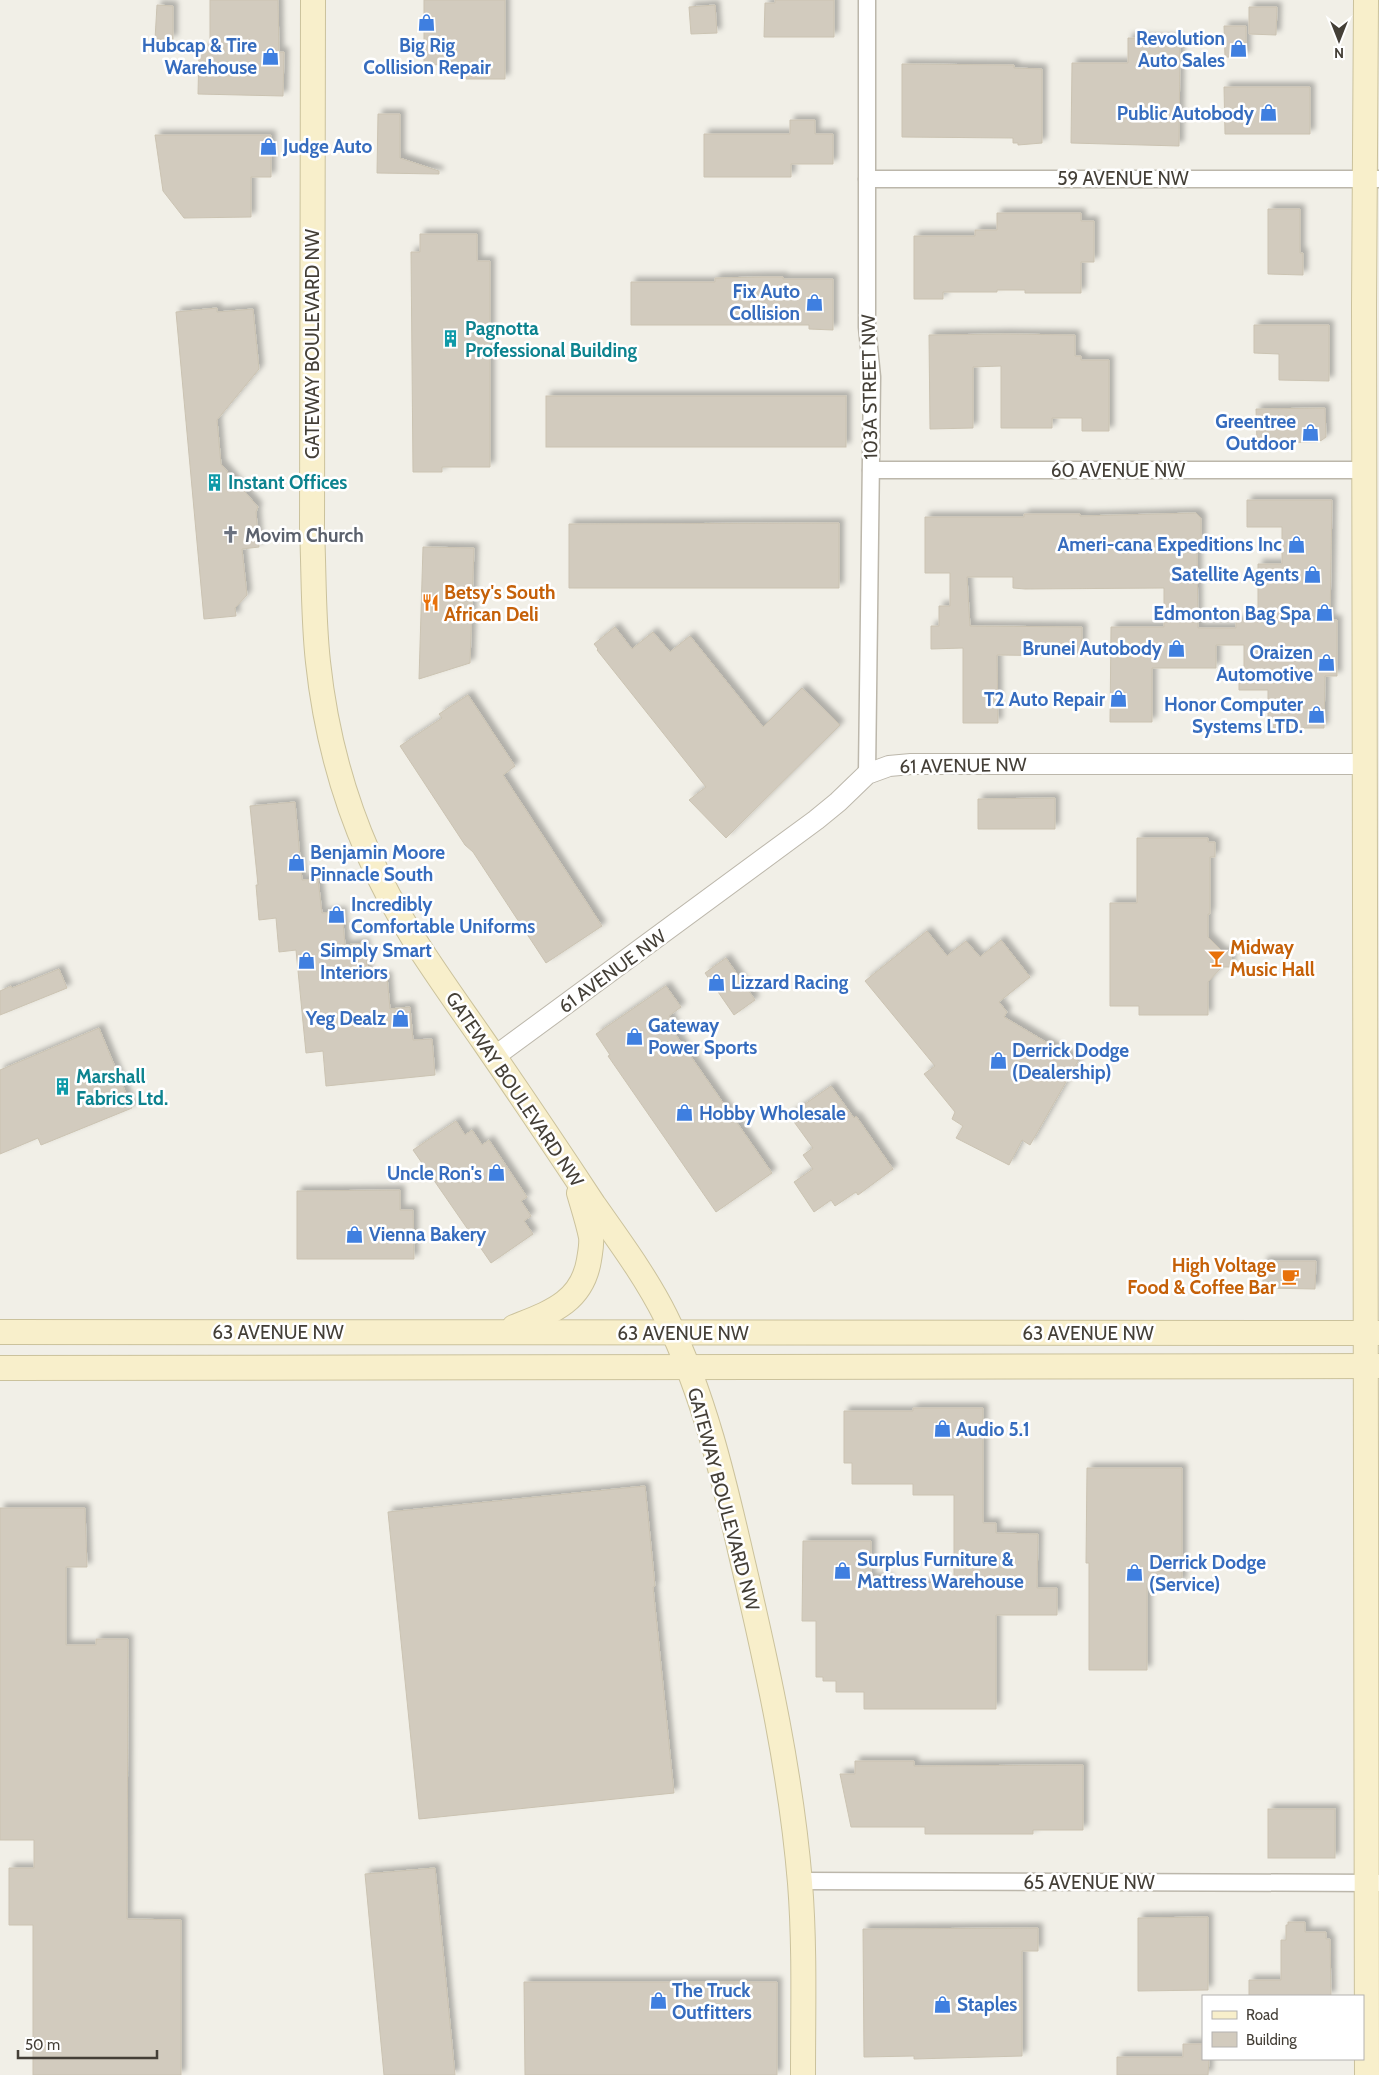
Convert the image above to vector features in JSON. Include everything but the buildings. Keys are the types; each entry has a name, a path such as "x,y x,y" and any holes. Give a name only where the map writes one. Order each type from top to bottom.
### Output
{"main road":[{"name":"GATEWAY BOULEVARD NW","path":"312,0 312,528 314,610 318,663 334,755 348,801 370,859 399,914 435,972 645,1277 674,1333 699,1397 731,1511 762,1647 786,1768 800,1881 803,2075"},
{"path":"1366,0 1372,178 1364,306 1365,470 1372,764 1373,1618 1372,1883 1368,2075"},
{"path":"501,1332 558,1309 581,1285 588,1269 591,1239 575,1176"},
{"name":"63 AVENUE NW","path":"0,1332 1373,1333"},
{"name":"63 AVENUE NW","path":"0,1368 1372,1366"}],"street":[{"name":"103A STREET NW","path":"867,0 867,327 872,377 867,774"},
{"name":"59 AVENUE NW","path":"867,179 1372,178"},
{"name":"60 AVENUE NW","path":"871,470 1365,470"},
{"name":"61 AVENUE NW","path":"494,1057 816,820 867,774 889,766 911,764 1372,764"},
{"name":"65 AVENUE NW","path":"800,1881 1372,1883"}],"place":[{"name":"Big Rig Collision Repair","path":"427,22"},
{"name":"Revolution Auto Sales","path":"1239,49"},
{"name":"Hubcap & Tire Warehouse","path":"271,56"},
{"name":"Public Autobody","path":"1268,113"},
{"name":"Judge Auto","path":"269,146"},
{"name":"Fix Auto Collision","path":"814,302"},
{"name":"Pagnotta Professional Building","path":"451,339"},
{"name":"Greentree Outdoor","path":"1310,432"},
{"name":"Instant Offices","path":"214,482"},
{"name":"Movim Church","path":"231,535"},
{"name":"Ameri-cana Expeditions Inc","path":"1296,544"},
{"name":"Satellite Agents","path":"1313,574"},
{"name":"Betsy's South African Deli","path":"430,603"},
{"name":"Edmonton Bag Spa","path":"1325,613"},
{"name":"Brunei Autobody","path":"1176,648"},
{"name":"Oraizen Automotive","path":"1327,663"},
{"name":"T2 Auto Repair","path":"1119,699"},
{"name":"Honor Computer Systems LTD.","path":"1317,715"},
{"name":"Benjamin Moore Pinnacle South","path":"296,863"},
{"name":"Incredibly Comfortable Uniforms","path":"337,915"},
{"name":"Midway Music Hall","path":"1216,958"},
{"name":"Simply Smart Interiors","path":"306,961"},
{"name":"Lizzard Racing","path":"717,982"},
{"name":"Yeg Dealz","path":"400,1018"},
{"name":"Gateway Power Sports","path":"634,1036"},
{"name":"Derrick Dodge (Dealership)","path":"998,1061"},
{"name":"Marshall Fabrics Ltd.","path":"62,1087"},
{"name":"Hobby Wholesale","path":"685,1113"},
{"name":"Uncle Ron's","path":"496,1173"},
{"name":"Vienna Bakery","path":"355,1234"},
{"name":"High Voltage Food & Coffee Bar","path":"1290,1276"},
{"name":"Audio 5.1","path":"942,1429"},
{"name":"Surplus Furniture & Mattress Warehouse","path":"843,1570"},
{"name":"Derrick Dodge (Service)","path":"1135,1573"},
{"name":"The Truck Outfitters","path":"658,2001"},
{"name":"Staples","path":"943,2004"}]}
